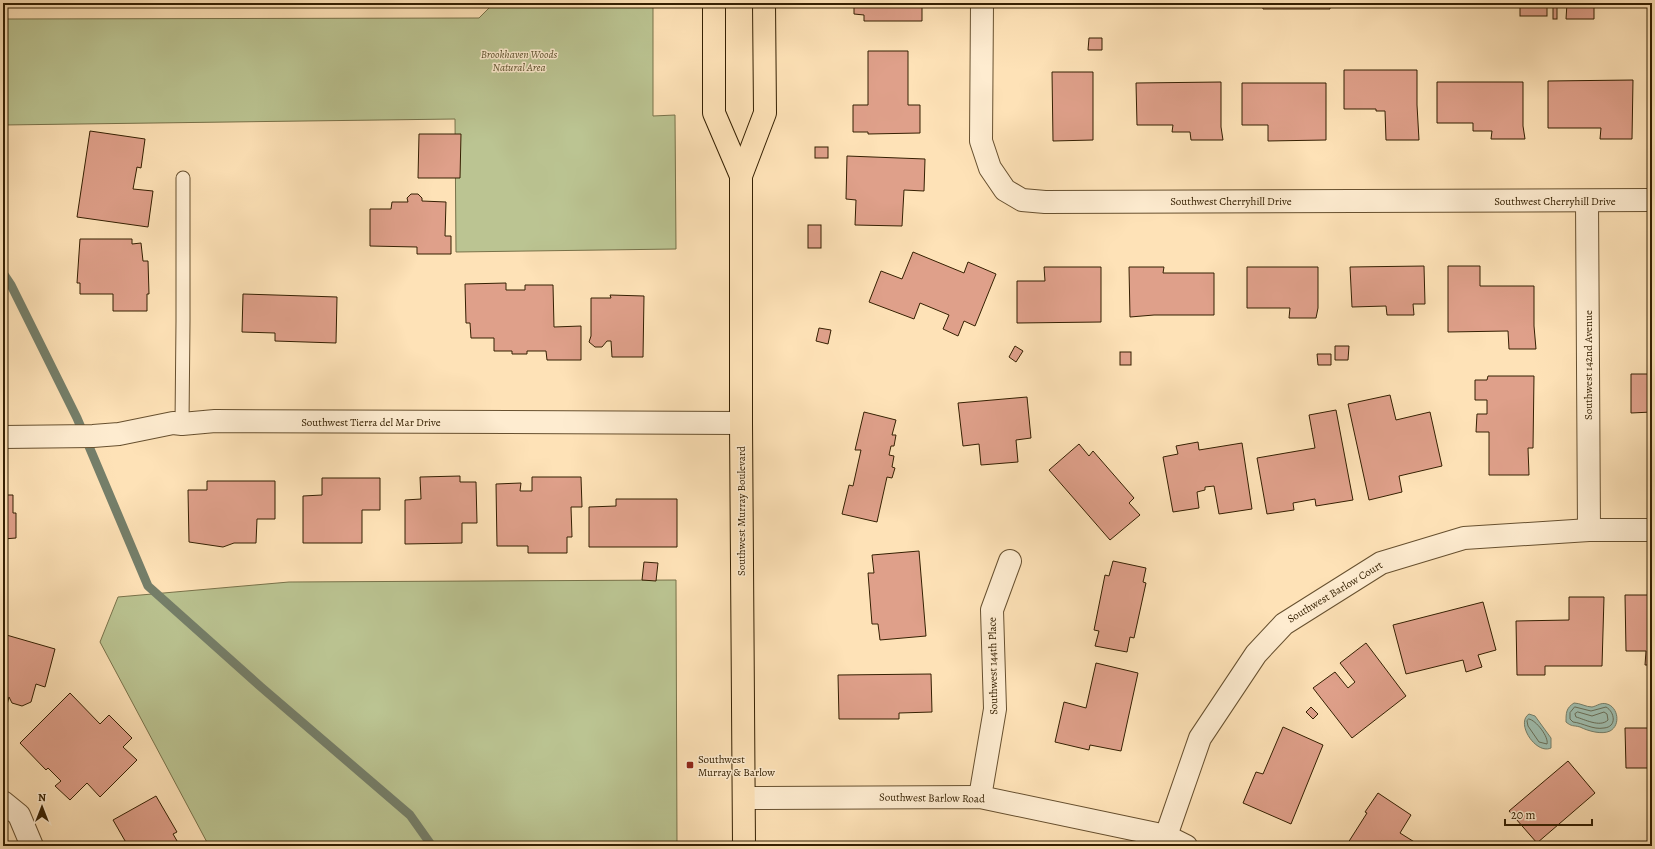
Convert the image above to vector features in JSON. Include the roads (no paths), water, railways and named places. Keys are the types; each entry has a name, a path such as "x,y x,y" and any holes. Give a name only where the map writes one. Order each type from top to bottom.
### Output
{"main road":[{"name":"Southwest Murray Boulevard","path":"714,3 714,113 741,176"},
{"name":"Southwest Murray Boulevard","path":"744,846 741,176 765,113 764,3"}],"street":[{"name":"Southwest Cherryhill Drive","path":"982,3 981,141 990,168 1005,190 1022,200 1045,202 1652,200"},
{"name":"Southwest 142nd Avenue","path":"1587,200 1589,530"},
{"name":"Southwest Tierra del Mar Drive","path":"3,437 93,436 119,434 174,423 182,424 215,421 741,423"},
{"name":"Southwest Barlow Court","path":"1166,836 1200,738 1256,654 1284,624 1381,563 1464,538 1589,530 1652,530"},
{"name":"Southwest 144th Place","path":"980,797 995,709 992,610 1010,561"},
{"name":"Southwest Barlow Road","path":"744,798 980,797 1166,836 1186,846"},
{"path":"3,802 19,815 32,846"}],"lane":[{"path":"182,424 183,178"}],"water":[{"path":"1574,703 1592,707 1603,703 1611,706 1616,712 1616,725 1610,731 1599,733 1570,725 1566,722 1566,713 1569,707"},
{"path":"1529,714 1535,716 1551,738 1551,748 1545,749 1539,747 1529,737 1524,724 1525,718"}],"waterway":[{"path":"3,273 11,285 77,418 148,586 261,687 410,815 432,846"}],"place":[{"name":"Southwest Murray & Barlow","path":"690,765"}],"park label":[{"name":"Brookhaven Woods Natural Area","path":"519,60"}]}
